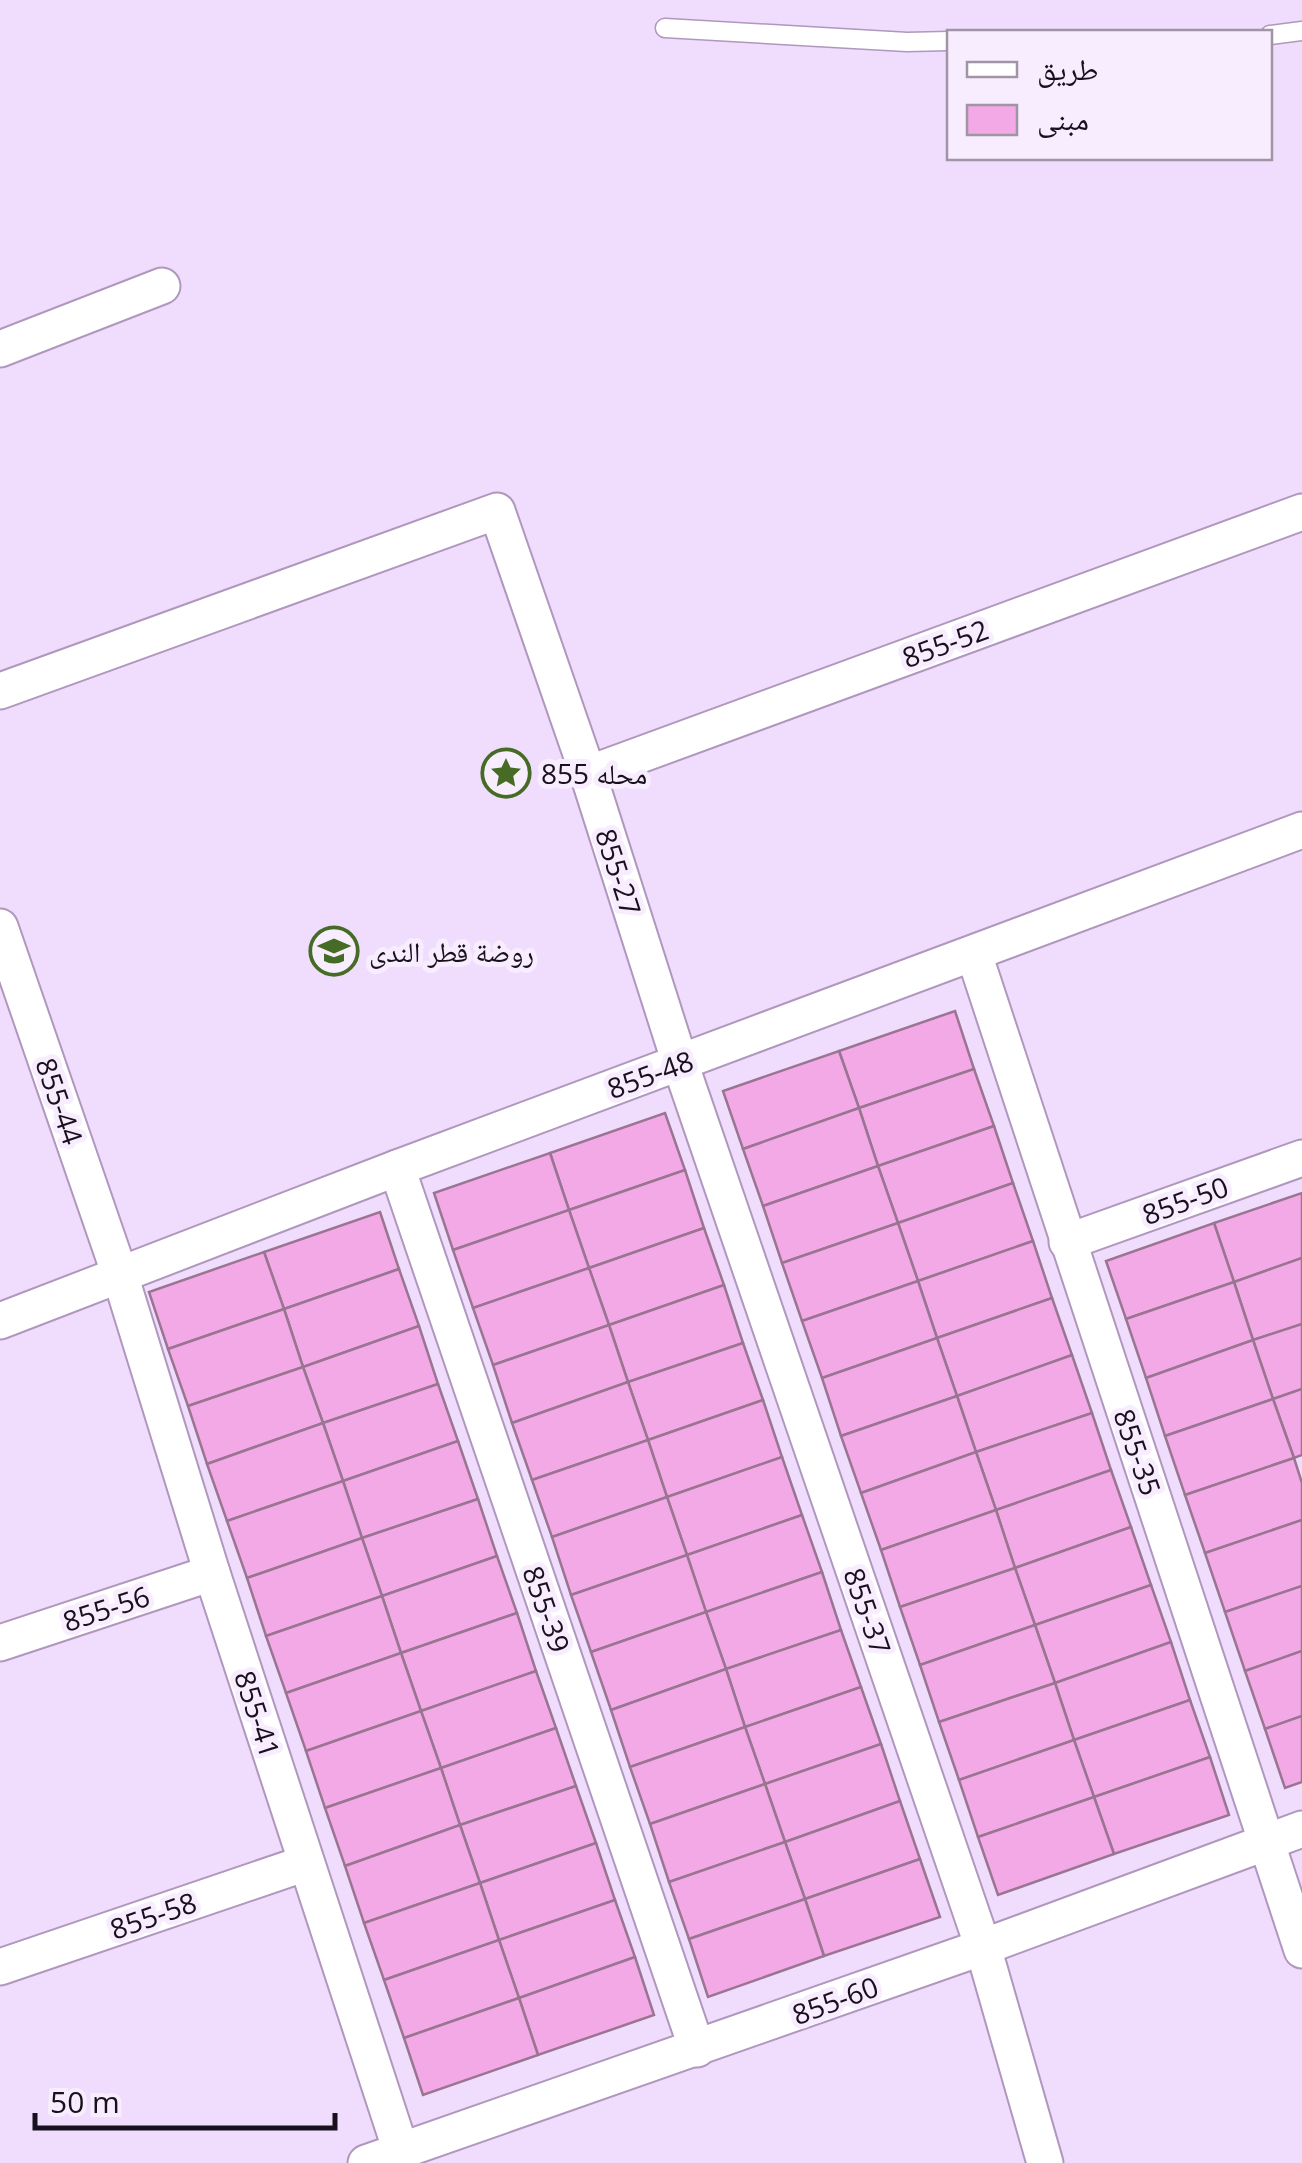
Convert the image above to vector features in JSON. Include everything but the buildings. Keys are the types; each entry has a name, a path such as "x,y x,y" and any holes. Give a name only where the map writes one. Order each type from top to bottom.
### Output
{"street":[{"path":"0,349 162,286"},
{"name":"855-27","path":"0,692 497,511 588,774 680,1063"},
{"name":"855-52","path":"588,774 1302,512"},
{"name":"855-48","path":"0,1321 397,1168 1302,830"},
{"name":"855-44","path":"0,927 120,1275"},
{"name":"855-35","path":"974,954 1302,1950"},
{"name":"855-37","path":"680,1063 983,1948 1045,2163"},
{"name":"855-50","path":"1067,1242 1302,1158"},
{"name":"855-39","path":"397,1168 698,2049"},
{"name":"855-41","path":"120,1275 212,1573 400,2151"},
{"name":"855-56","path":"0,1643 212,1573"},
{"name":"855-60","path":"366,2163 983,1948 1302,1829"},
{"name":"855-58","path":"0,1967 306,1862"}],"lane":[{"path":"665,28 947,41"},
{"path":"1272,35 1302,31"}],"place":[{"name":"محله 855","path":"506,773"},
{"name":"روضة قطر الندى","path":"334,951"}]}
